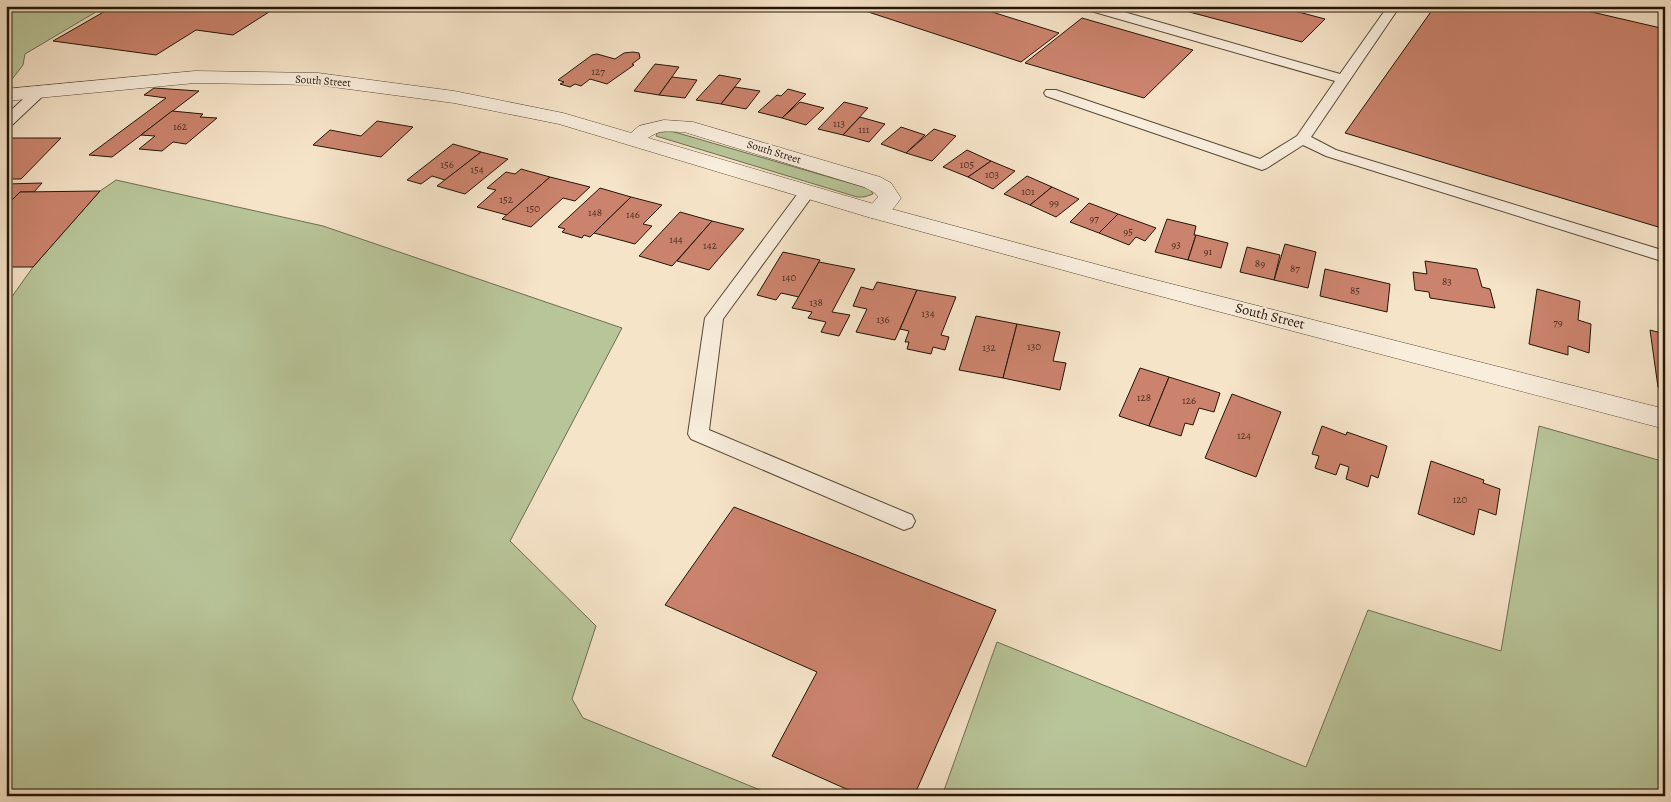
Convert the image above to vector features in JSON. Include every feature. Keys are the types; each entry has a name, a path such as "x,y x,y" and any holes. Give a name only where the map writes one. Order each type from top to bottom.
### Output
{"street":[{"name":"South Street","path":"6,94 195,77 318,79 462,99 562,119 876,212 1128,280 1665,419"},
{"name":"South Street","path":"634,139 645,130 670,125 686,126 872,182 883,188 890,198 876,212"}],"lane":[{"path":"1088,6 1344,79"},
{"path":"1052,93 1262,165 1302,139 1394,6"},
{"path":"6,123 40,91"},
{"path":"1302,139 1331,153 1665,257"},
{"path":"808,191 714,318 698,434 904,521"}],"green space":[{"path":"6,6 106,6 25,54 23,65 6,87"},
{"path":"671,131 870,189 873,194 857,197 656,136 657,133"},
{"path":"116,180 323,226 622,328 510,541 596,626 572,699 583,718 775,796 6,796 6,305 33,267 100,191"},
{"path":"1539,426 1665,462 1665,796 942,796 997,642 1306,767 1368,610 1501,651"}],"building":[{"path":"114,6 231,6 269,12 233,35 196,30 156,55 53,41"},
{"path":"850,6 973,6 1059,33 1021,62"},
{"path":"1167,6 1276,6 1325,19 1302,42"},
{"path":"1435,6 1566,6 1665,29 1665,229 1345,133"},
{"path":"1082,18 1193,50 1144,98 1025,63"},
{"path":"624,53 639,53 640,58 632,64 634,65 607,84 590,79 581,86 575,84 570,87 560,84 564,82 558,80 592,55 597,54 615,59"},
{"path":"655,64 679,67 659,95 634,91"},
{"path":"719,75 741,79 721,104 696,100"},
{"path":"672,77 697,80 685,98 659,95"},
{"path":"735,87 760,91 746,109 721,104"},
{"path":"154,88 199,91 112,157 89,155 166,98 144,95"},
{"path":"788,89 806,94 782,118 758,112 777,95 781,96"},
{"path":"800,102 824,108 806,125 782,118"},
{"path":"844,102 868,108 843,135 818,129"},
{"path":"172,111 203,114 200,117 217,118 186,144 173,142 162,151 139,149 155,136 141,135"},
{"path":"860,117 885,124 869,142 843,135"},
{"path":"377,121 413,127 381,157 313,145 330,130 361,136"},
{"path":"901,127 925,135 906,153 881,144"},
{"path":"934,129 956,136 932,161 906,153"},
{"path":"6,138 61,138 21,179 6,179"},
{"path":"453,144 481,152 445,180 432,176 421,184 407,180"},
{"path":"967,150 991,161 968,177 943,167"},
{"path":"481,152 508,159 465,194 437,186"},
{"path":"991,161 1015,171 993,189 968,177"},
{"path":"521,169 550,177 507,215 477,207 496,190 487,188 506,172 515,174"},
{"path":"1027,176 1052,187 1030,205 1004,194"},
{"path":"550,177 590,187 575,201 563,198 531,227 502,219"},
{"path":"42,183 34,192 20,192 6,206 6,184"},
{"path":"1052,187 1079,199 1056,217 1030,205"},
{"path":"600,188 631,197 590,237 584,235 582,238 562,232 565,229 558,227"},
{"path":"100,191 33,267 6,267 6,206 20,192"},
{"path":"631,197 662,205 643,224 652,226 635,244 594,233"},
{"path":"1089,203 1118,214 1099,233 1070,222"},
{"path":"680,212 712,221 672,266 639,256"},
{"path":"1118,214 1156,228 1145,241 1136,237 1129,245 1099,233"},
{"path":"1167,219 1196,226 1194,235 1196,235 1188,260 1155,252"},
{"path":"712,221 744,229 709,270 677,261"},
{"path":"1196,235 1228,243 1221,268 1188,260"},
{"path":"1285,244 1316,252 1308,288 1274,280"},
{"path":"1247,247 1280,255 1274,280 1240,272"},
{"path":"783,252 820,260 799,297 781,293 776,300 757,295"},
{"path":"1425,261 1477,269 1482,287 1490,289 1495,308 1430,298 1429,292 1415,290 1413,272 1427,274"},
{"path":"819,262 855,269 832,312 850,315 839,336 821,332 826,322 808,318 812,312 792,308"},
{"path":"1325,269 1390,284 1387,312 1320,296"},
{"path":"877,282 917,290 895,340 856,332 867,309 853,306 861,287 873,290"},
{"path":"1537,289 1580,301 1578,320 1591,324 1589,353 1568,346 1568,355 1529,344"},
{"path":"917,290 956,297 941,335 949,337 945,350 933,347 931,354 907,349 909,342 905,342 909,331 900,329"},
{"path":"976,316 1017,324 1003,378 959,370"},
{"path":"1017,324 1060,332 1053,361 1066,363 1060,390 1003,378"},
{"path":"1650,330 1665,334 1665,388 1658,387"},
{"path":"1140,368 1169,377 1149,426 1119,416"},
{"path":"1169,377 1220,393 1214,412 1199,408 1193,425 1185,423 1181,436 1149,426"},
{"path":"1232,394 1281,412 1256,477 1205,458"},
{"path":"1322,426 1346,435 1347,432 1387,446 1378,478 1371,475 1368,487 1346,479 1349,467 1340,464 1336,475 1315,468 1319,456 1312,454"},
{"path":"1431,461 1484,480 1483,483 1500,489 1496,515 1479,509 1474,535 1418,514"},
{"path":"734,507 996,610 914,796 862,796 772,756 817,672 665,605"}]}
